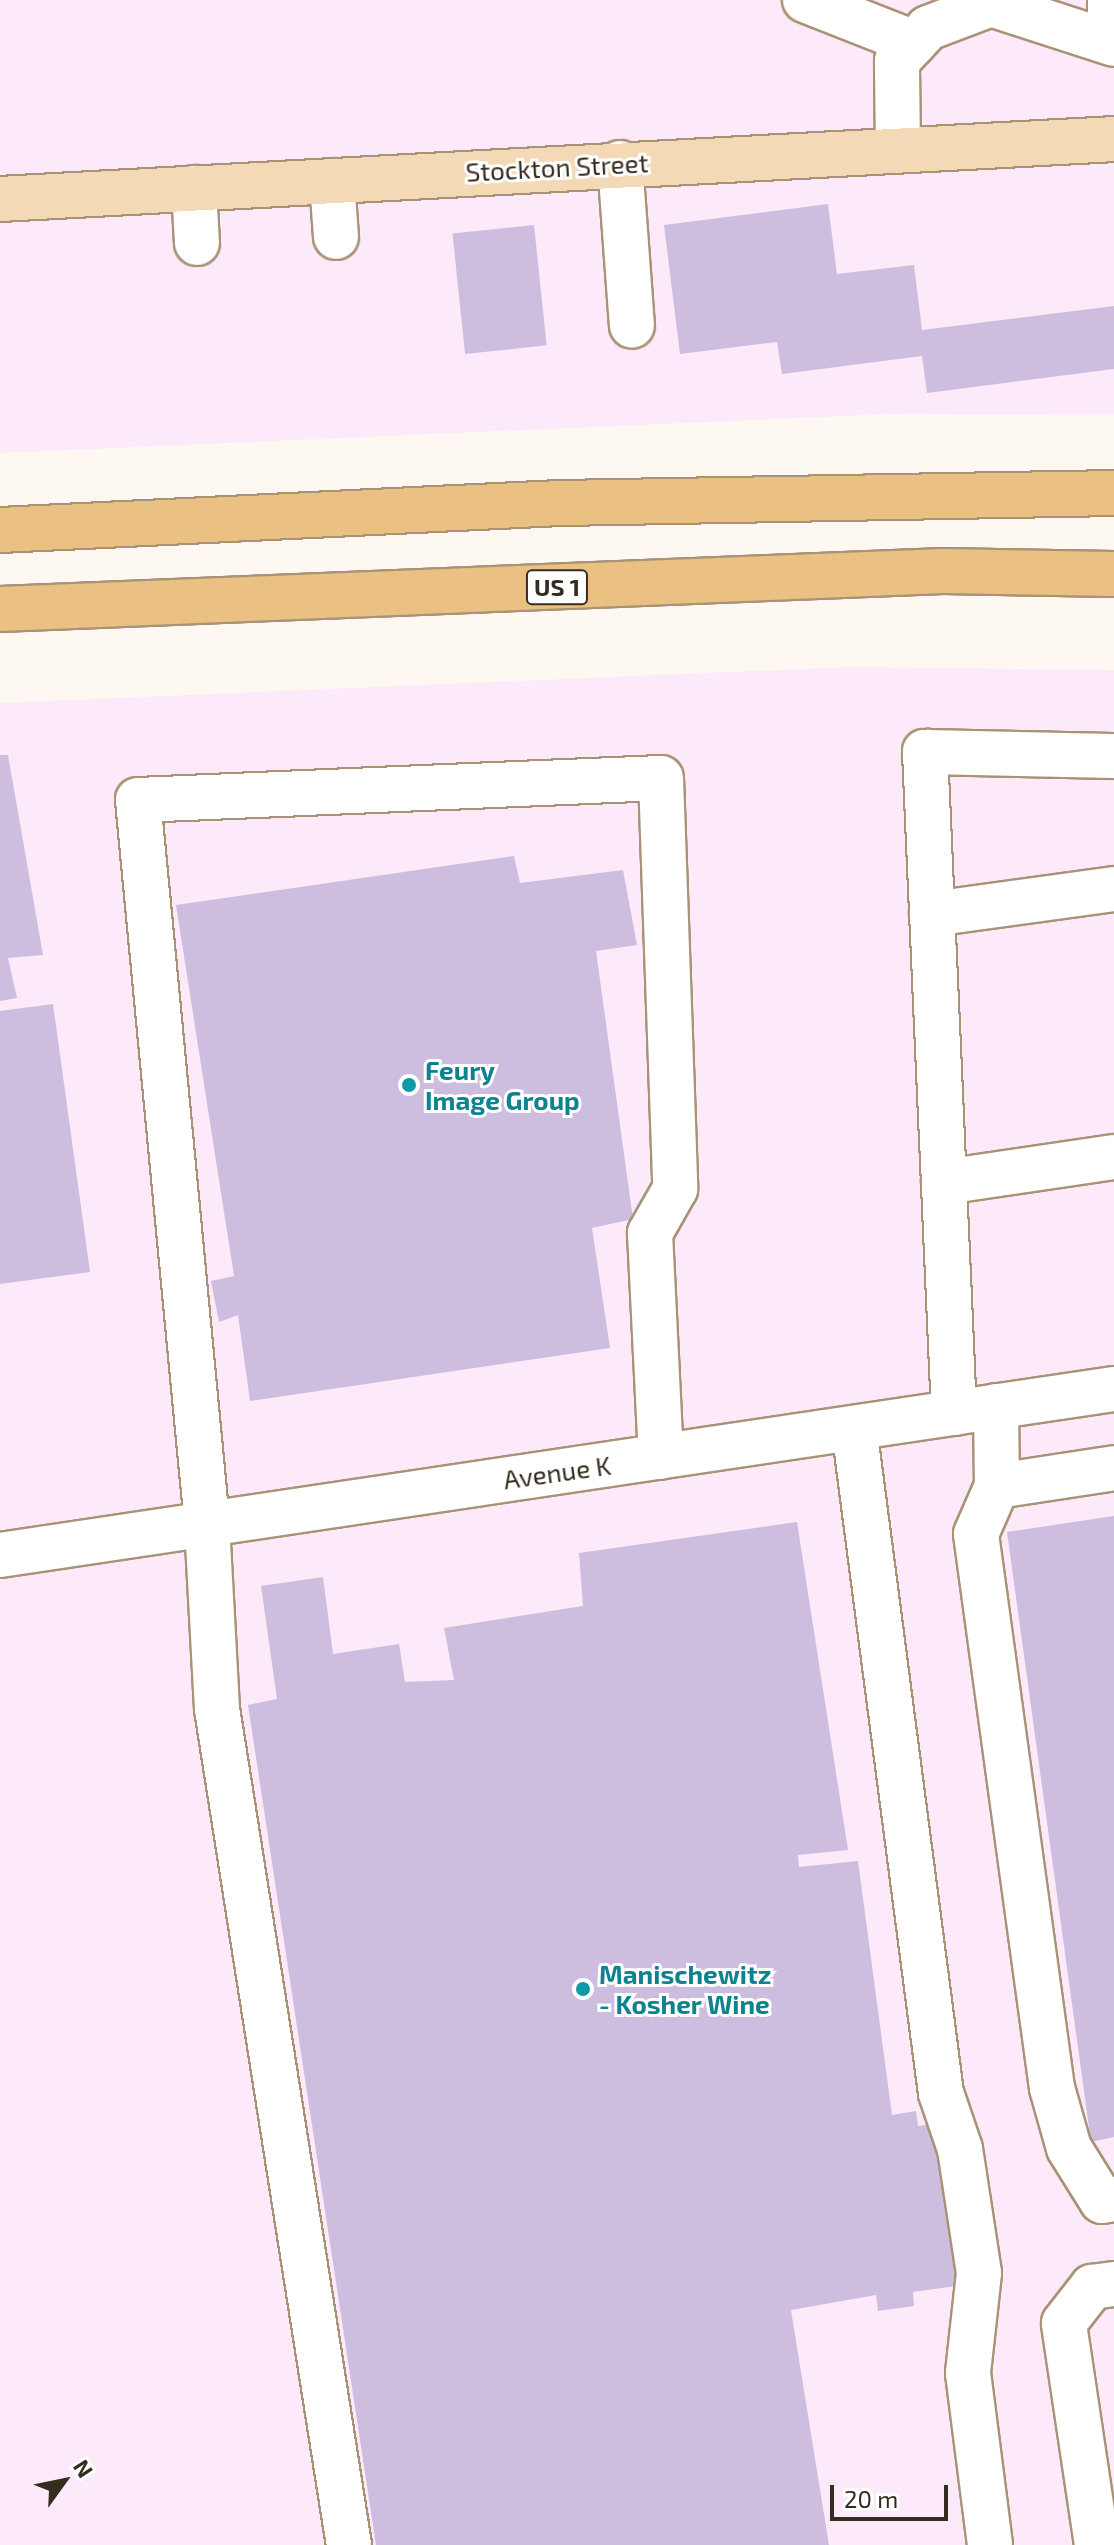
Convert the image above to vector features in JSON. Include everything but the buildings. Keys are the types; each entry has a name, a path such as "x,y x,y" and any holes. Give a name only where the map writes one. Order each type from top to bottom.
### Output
{"highway":[{"path":"0,530 546,504 1114,493"},
{"name":"US 1","path":"0,609 943,571 1114,574"}],"main road":[{"name":"Stockton Street","path":"0,199 620,163 1114,139"}],"street":[{"path":"805,0 914,43"},
{"path":"898,149 897,61 928,28 991,4 1112,32"},
{"path":"620,163 632,326"},
{"path":"332,181 336,237"},
{"path":"194,188 197,243"},
{"path":"954,1413 925,752 1114,756"},
{"path":"349,2545 217,1709 207,1523 138,800 661,778 675,1189 650,1233 661,1457"},
{"path":"932,914 1114,889"},
{"path":"944,1182 1114,1157"},
{"name":"Avenue K","path":"0,1555 1114,1389"},
{"path":"996,1406 997,1486 976,1534 1052,2088 1069,2148 1102,2201 1114,2199"},
{"path":"854,1428 941,2093 960,2149 979,2273 968,2373 990,2545"},
{"path":"997,1486 1114,1468"},
{"path":"1097,2545 1064,2323 1092,2287 1114,2284"}],"shaded area":[{"path":"0,0 1114,0 1114,415 887,414 0,453"},
{"path":"849,667 1114,670 1114,2545 0,2545 0,703"}],"place":[{"name":"Feury Image Group","path":"409,1085"},
{"name":"Manischewitz - Kosher Wine","path":"583,1989"}]}
